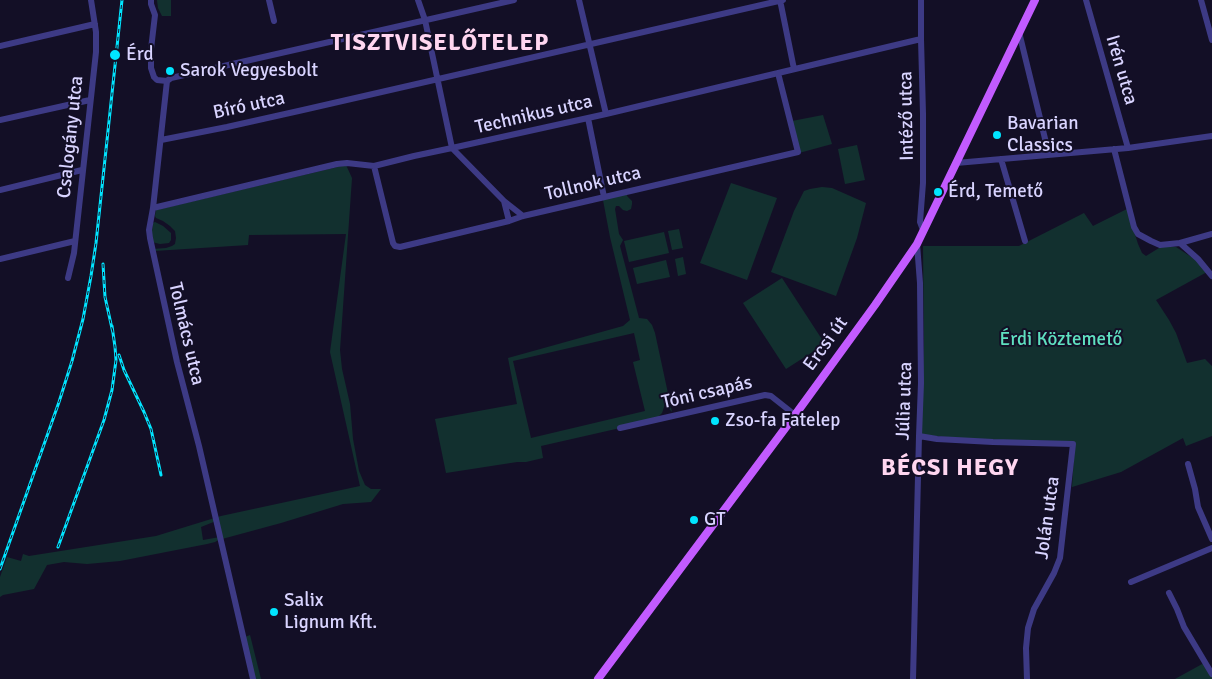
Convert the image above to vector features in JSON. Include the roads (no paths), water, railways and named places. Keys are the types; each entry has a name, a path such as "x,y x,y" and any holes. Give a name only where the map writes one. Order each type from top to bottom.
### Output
{"main road":[{"name":"Ercsi út","path":"598,679 795,415 917,244 1035,0"}],"street":[{"name":"Csalogány utca","path":"68,278 75,241 96,52 96,32 91,0"},
{"path":"151,0 154,15 151,68 157,80 167,82 171,78 514,0"},
{"path":"269,0 274,21"},
{"path":"418,0 425,20 452,148 504,201 523,216"},
{"path":"579,0 606,114"},
{"path":"781,0 794,69"},
{"name":"Bíró utca","path":"161,140 781,0"},
{"name":"Intéző utca","path":"921,0 923,183 920,222 923,230"},
{"name":"Irén utca","path":"1086,0 1128,148"},
{"path":"1201,0 1212,40"},
{"path":"0,46 95,24"},
{"path":"1019,32 1049,155"},
{"name":"Technikus utca","path":"153,208 337,164 347,163 374,166 606,114 921,39"},
{"name":"Tollnok utca","path":"374,166 393,243 395,246 400,246 798,152 778,73"},
{"name":"Tolmács utca","path":"167,82 149,230 151,246 253,679"},
{"path":"0,120 90,100"},
{"path":"588,118 604,197"},
{"path":"956,163 1128,148 1212,136"},
{"path":"1114,149 1134,227 1138,234 1160,245 1180,243 1212,234"},
{"path":"1000,160 1025,241"},
{"path":"0,190 82,170"},
{"path":"504,201 508,221"},
{"path":"0,259 75,241"},
{"path":"1180,243 1198,259 1212,276"},
{"name":"Júlia utca","path":"913,679 922,338 917,244"},
{"name":"Tóni csapás","path":"620,428 765,395 771,396 795,415"},
{"name":"Jolán utca","path":"918,436 993,442 1073,444 1060,558 1034,609 1028,628 1026,648 1027,679"},
{"path":"1188,464 1200,513 1212,539"},
{"path":"1131,582 1212,548"},
{"path":"1169,593 1184,627 1209,663 1212,674"}],"railway":[{"path":"0,569 59,402 83,319 96,243 122,0"},
{"path":"103,264 105,297 113,333"},
{"path":"58,547 104,420 112,390 116,360 112,326"},
{"path":"119,355 151,429 161,475"}],"place":[{"name":"Érd","path":"115,55"},
{"name":"Sarok Vegyesbolt","path":"170,71"},
{"name":"Bavarian Classics","path":"997,135"},
{"name":"Érd, Temető","path":"938,192"},
{"name":"Zso-fa Fatelep","path":"715,421"},
{"name":"GT","path":"694,520"},
{"name":"Salix Lignum Kft.","path":"274,612"}],"district":[{"name":"TISZTVISELŐTELEP","path":"440,44"},
{"name":"BÉCSI HEGY","path":"950,469"}],"park label":[{"name":"Érdi Köztemető","path":"1061,340"}]}
